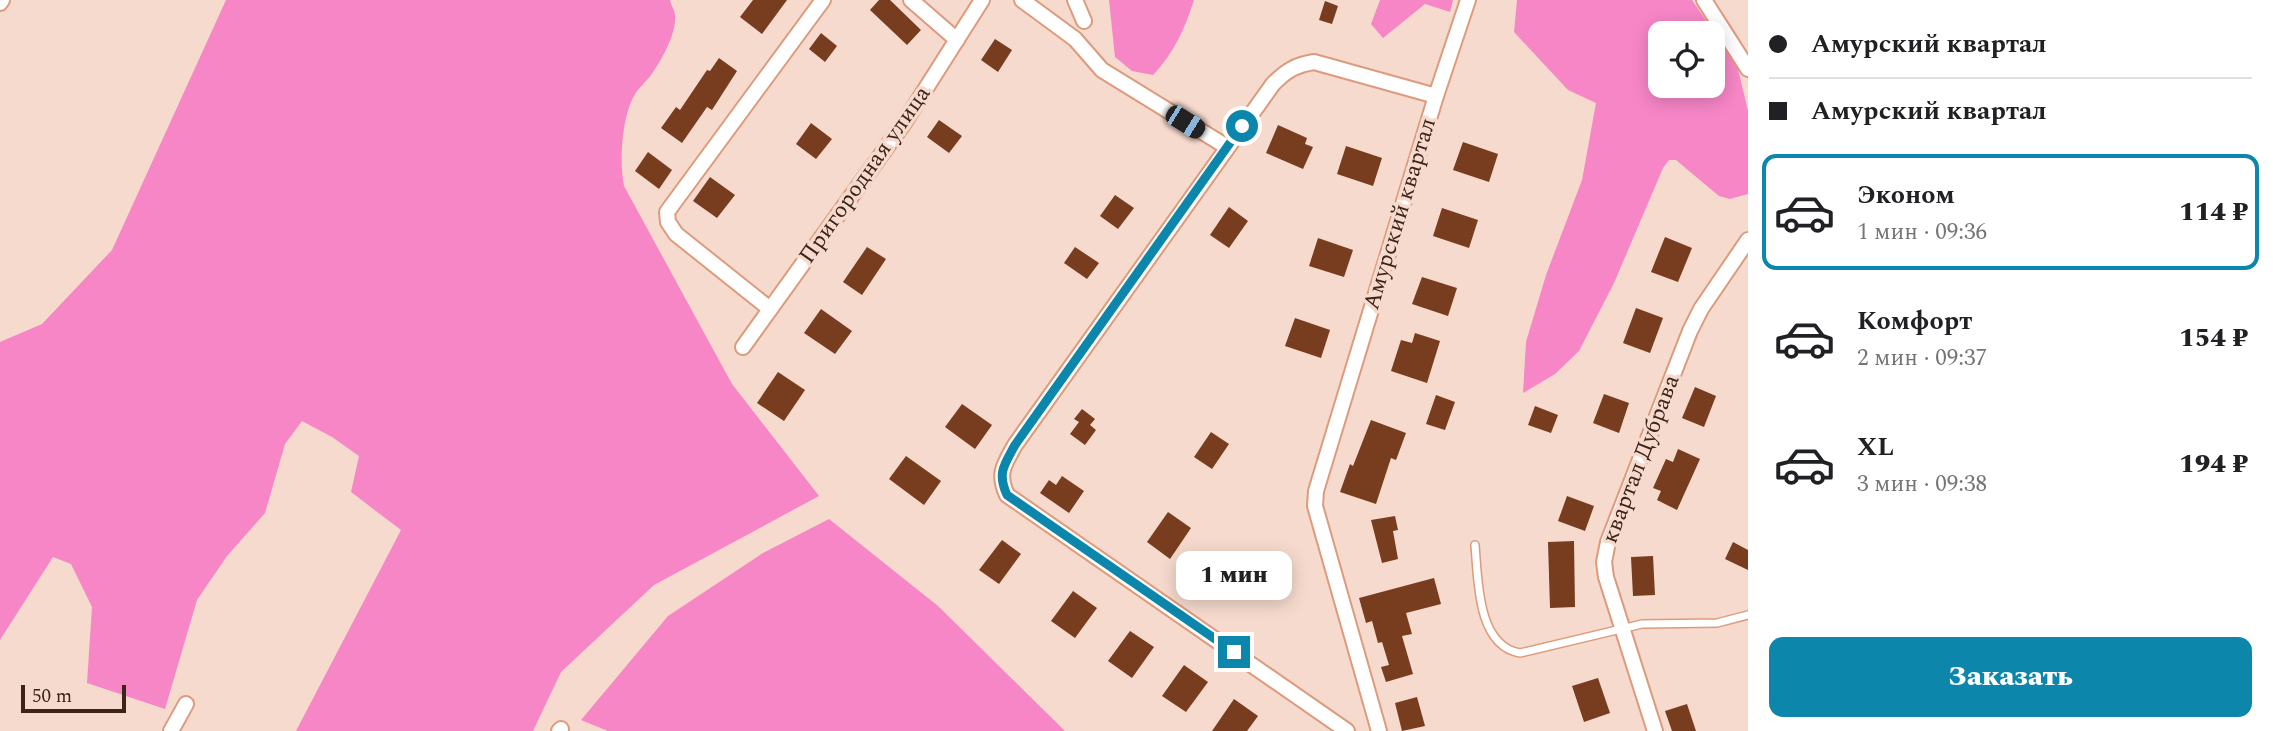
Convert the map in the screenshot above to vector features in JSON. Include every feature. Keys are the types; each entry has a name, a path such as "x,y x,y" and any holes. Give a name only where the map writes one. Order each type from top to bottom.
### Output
{"street":[{"path":"770,309 676,234 668,222 667,212 823,0"},
{"path":"911,0 957,40"},
{"name":"Пригородная улица","path":"743,347 904,122 982,0"},
{"path":"1022,0 1075,39 1102,70 1227,147"},
{"path":"1075,0 1084,21"},
{"path":"1436,96 1468,0"},
{"path":"1704,0 1748,68"},
{"name":"Амурский квартал","path":"1348,731 1007,495 1000,481 1015,445 1273,84 1295,65 1314,62 1436,96 1316,491 1315,506 1379,731"},
{"name":"квартал Дубрава","path":"1655,731 1606,577 1604,562 1608,542 1690,331 1701,309 1748,240"},
{"path":"171,731 186,704"}],"lane":[{"path":"1475,545 1479,591 1488,627 1499,643 1509,651 1520,653 1660,622 1689,625 1717,623 1748,615"}],"shaded area":[{"path":"226,0 670,0 675,15 671,38 664,55 634,96 624,127 624,186 732,384 819,496 654,585 561,672 533,731 296,731 401,530 351,492 359,456 302,421 285,444 265,513 227,556 197,600 165,709 87,683 92,607 71,564 53,557 0,640 0,342 42,324 112,250"},
{"path":"1109,0 1194,0 1178,40 1153,75 1132,71 1115,57"},
{"path":"1380,0 1453,0 1450,12 1425,4 1383,38 1371,24"},
{"path":"1517,0 1692,0 1707,21 1648,21 1648,98 1725,98 1725,48 1737,65 1748,111 1748,194 1730,199 1719,196 1676,160 1669,160 1663,168 1614,283 1579,351 1555,374 1523,393 1526,342 1546,275 1582,180 1596,103 1568,90 1514,32"},
{"path":"829,519 938,606 1065,731 608,731 581,720 668,616 763,553"}],"building":[{"path":"753,0 787,0 762,34 740,17"},
{"path":"879,0 890,0 921,30 907,45 870,10"},
{"path":"1325,1 1338,6 1332,24 1319,20"},
{"path":"821,33 837,46 825,62 809,49"},
{"path":"995,39 1012,50 998,72 981,60"},
{"path":"719,58 737,71 712,110 707,107 682,143 661,128 676,107 680,110 707,70 710,71"},
{"path":"939,120 962,136 949,153 927,137"},
{"path":"811,123 832,139 816,159 796,144"},
{"path":"1278,125 1307,138 1305,144 1313,147 1303,169 1266,153"},
{"path":"1463,142 1498,154 1489,182 1453,170"},
{"path":"1346,146 1382,158 1373,186 1337,174"},
{"path":"648,152 672,170 659,189 635,171"},
{"path":"710,177 735,195 717,218 693,201"},
{"path":"1115,195 1134,208 1118,229 1100,216"},
{"path":"1229,207 1248,221 1229,248 1210,235"},
{"path":"1442,208 1478,220 1469,248 1433,236"},
{"path":"1665,237 1692,248 1678,282 1651,272"},
{"path":"1318,238 1353,250 1344,277 1309,266"},
{"path":"867,247 886,259 862,295 843,282"},
{"path":"1075,247 1099,263 1087,279 1064,263"},
{"path":"1422,277 1457,288 1448,316 1412,304"},
{"path":"1636,308 1663,318 1650,353 1623,343"},
{"path":"821,309 852,331 835,354 804,333"},
{"path":"1295,318 1330,330 1321,358 1285,346"},
{"path":"1415,333 1440,341 1427,383 1391,371 1401,340 1412,343"},
{"path":"778,372 805,390 784,421 757,403"},
{"path":"1695,387 1716,396 1704,427 1682,418"},
{"path":"1604,394 1629,403 1619,433 1593,423"},
{"path":"1436,395 1455,402 1445,430 1426,424"},
{"path":"962,404 992,425 975,449 945,427"},
{"path":"1535,406 1558,415 1551,433 1528,425"},
{"path":"1082,409 1095,419 1090,425 1096,430 1085,445 1070,434 1079,422 1074,419"},
{"path":"1371,420 1406,433 1396,460 1391,458 1376,504 1340,492"},
{"path":"1211,432 1229,444 1212,469 1194,457"},
{"path":"1678,449 1700,459 1677,510 1657,500 1661,491 1653,488 1666,459 1673,462"},
{"path":"906,456 941,481 924,505 889,479"},
{"path":"1062,476 1084,491 1069,513 1040,493 1049,480 1056,485"},
{"path":"1567,496 1594,506 1585,531 1558,521"},
{"path":"1168,512 1191,528 1170,559 1147,542"},
{"path":"1395,516 1398,530 1393,531 1398,559 1382,563 1371,520"},
{"path":"1002,540 1021,554 999,584 979,570"},
{"path":"1574,541 1575,607 1550,608 1548,542"},
{"path":"1733,542 1748,550 1748,570 1725,559"},
{"path":"1653,556 1655,595 1633,596 1631,557"},
{"path":"1209,561 1226,573 1213,592 1196,580"},
{"path":"1434,578 1441,604 1406,613 1412,634 1402,636 1413,674 1386,682 1381,667 1389,665 1382,642 1378,643 1372,621 1366,623 1359,598"},
{"path":"1073,591 1097,608 1075,638 1051,621"},
{"path":"1130,631 1154,647 1132,678 1108,661"},
{"path":"1184,665 1208,682 1186,712 1162,696"},
{"path":"1598,678 1610,713 1584,722 1572,686"},
{"path":"1417,697 1425,726 1402,731 1395,703"},
{"path":"1234,699 1258,716 1247,731 1212,731"},
{"path":"1687,704 1696,731 1672,731 1665,711"}],"route":[{"path":"1234,652 1007,495 1000,481 1015,445 1242,126"}]}
